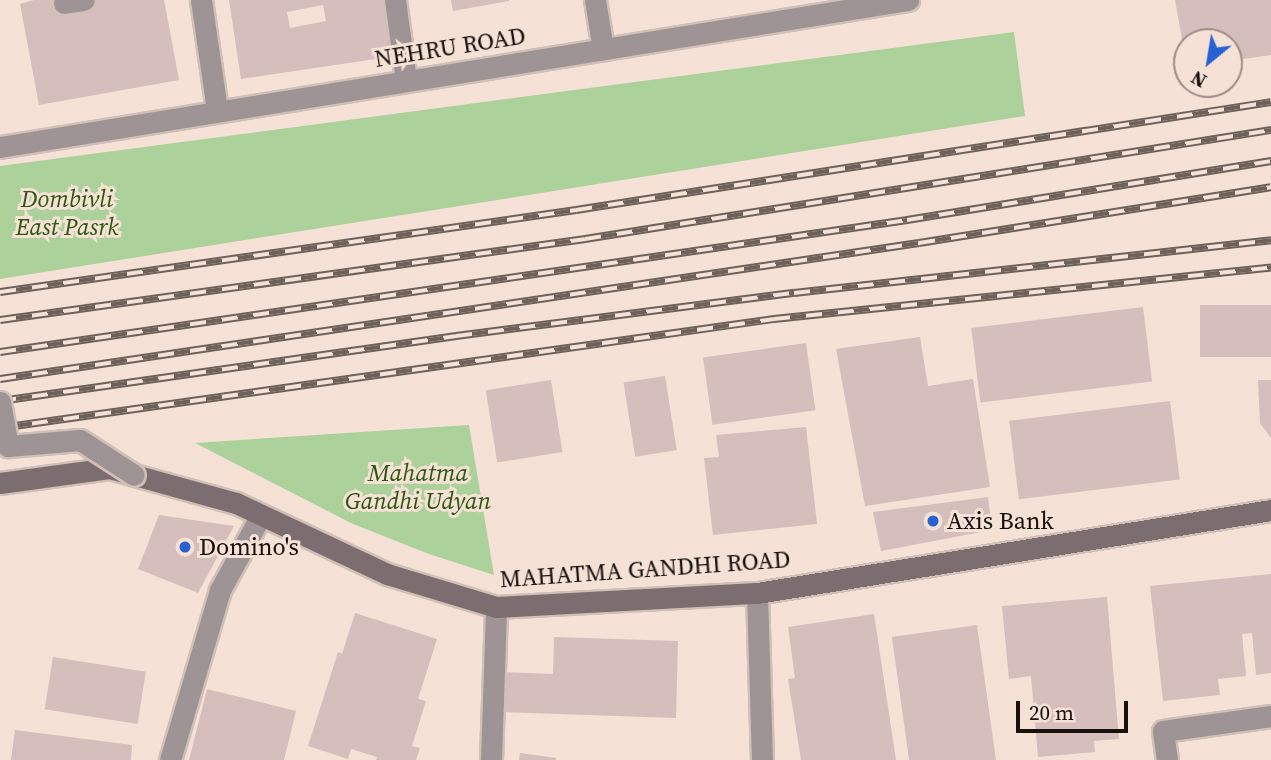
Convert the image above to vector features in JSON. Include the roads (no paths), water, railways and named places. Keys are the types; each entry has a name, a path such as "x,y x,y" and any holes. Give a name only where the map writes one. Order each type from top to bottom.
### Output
{"street":[{"path":"201,0 217,110"},
{"path":"395,0 406,80"},
{"path":"596,0 603,49"},
{"name":"NEHRU ROAD","path":"0,147 908,0"},
{"path":"0,402 8,446 79,440 134,475"},
{"name":"MAHATMA GANDHI ROAD","path":"0,483 109,468 236,503 387,574 496,607 757,593 1271,510"},
{"path":"170,760 195,667 220,590 261,514"},
{"path":"757,593 762,760"},
{"path":"491,760 496,607"},
{"path":"1167,760 1163,731 1271,716"}],"railway":[{"path":"0,292 576,210 1271,102"},
{"path":"0,320 585,239 1271,130"},
{"path":"0,352 907,220 1271,161"},
{"path":"0,379 919,243 1271,187"},
{"path":"0,401 456,336 794,293 1271,240"},
{"path":"0,428 774,319 1271,268"}],"place":[{"name":"Axis Bank","path":"933,521"},
{"name":"Domino's","path":"185,547"}],"park label":[{"name":"Dombivli East Pasrk","path":"67,213"},
{"name":"Mahatma Gandhi Udyan","path":"418,487"}]}
